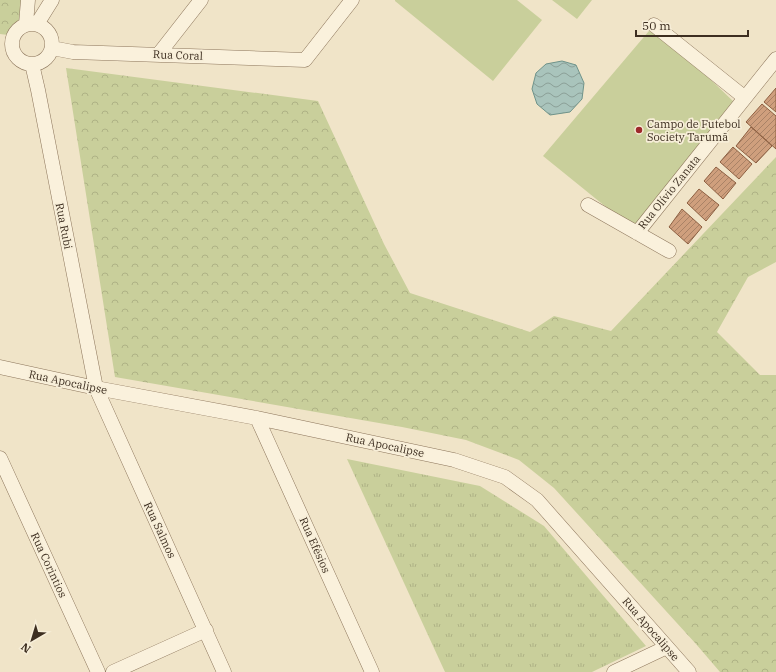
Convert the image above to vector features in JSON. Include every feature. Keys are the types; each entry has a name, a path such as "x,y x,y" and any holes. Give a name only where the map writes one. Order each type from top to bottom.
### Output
{"street":[{"path":"28,0 32,24"},
{"path":"32,24 52,0"},
{"path":"158,55 202,0"},
{"name":"Rua Coral","path":"52,48 74,52 305,60 352,0"},
{"path":"32,24 43,27 50,36 52,48 44,60 32,64 19,59 6,42 20,27 32,24"},
{"path":"654,25 744,97"},
{"name":"Rua Olívio Zanata","path":"637,232 776,59"},
{"name":"Rua Rubi","path":"32,64 96,388"},
{"path":"588,205 669,251"},
{"name":"Rua Apocalipse","path":"0,367 96,388 257,418 454,460 505,477 537,500 689,672"},
{"name":"Rua Salmos","path":"96,388 224,672"},
{"name":"Rua Efésios","path":"257,418 372,672"},
{"name":"Rua Corintios","path":"0,458 98,672"},
{"path":"113,672 206,630"},
{"path":"614,672 667,647"}],"green space":[{"path":"0,0 24,0 23,17 14,25 8,35 0,34"},
{"path":"395,0 517,0 542,20 493,81"},
{"path":"552,0 592,0 577,19"},
{"name":"Campo de Futebol Society Tarumã","path":"654,25 736,104 632,228 543,156"},
{"path":"66,68 318,101 384,244 410,293 530,332 554,316 611,331 776,157 776,262 748,277 717,332 760,375 776,375 776,672 720,672 554,488 519,460 466,440 402,427 115,377"},
{"path":"347,459 480,486 544,526 646,646 592,672 445,672"}],"water":[{"path":"562,61 576,65 584,83 582,99 570,112 550,115 537,104 532,89 536,73 546,64"}],"building":[{"path":"776,88 776,112 764,102"},
{"path":"762,104 776,116 776,149 746,122"},
{"path":"751,127 772,146 756,163 736,146"},
{"path":"733,147 752,164 739,179 720,162"},
{"path":"716,167 736,183 723,199 704,181"},
{"path":"699,189 719,205 706,221 687,203"},
{"path":"682,209 702,227 688,244 669,227"}],"place":[{"name":"Campo de Futebol Society Tarumã","path":"639,130"}]}
